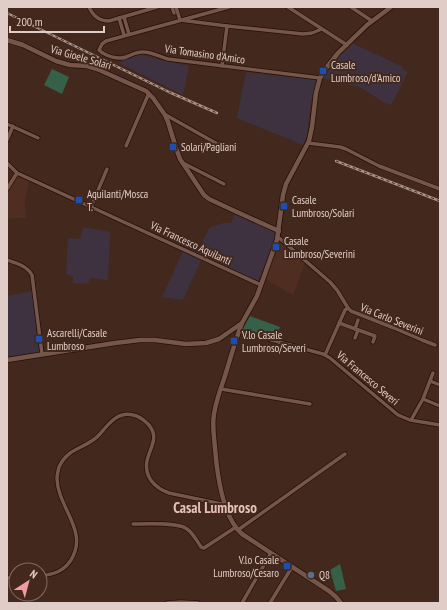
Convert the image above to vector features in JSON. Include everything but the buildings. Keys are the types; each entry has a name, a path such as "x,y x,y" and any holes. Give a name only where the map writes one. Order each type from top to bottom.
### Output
{"street":[{"path":"89,7 94,16 103,21 109,21 157,7"},
{"path":"172,7 174,12"},
{"path":"176,7 180,20"},
{"path":"119,18 124,36 229,7"},
{"path":"288,7 347,45"},
{"path":"350,7 372,21"},
{"path":"341,603 338,598 329,591 242,534 237,529 231,519 218,477 213,431 214,413 239,331 256,299 278,237 286,184 308,143 312,130 316,93 320,78 331,61 347,45 372,21 391,7"},
{"path":"124,17 129,34"},
{"path":"180,20 305,34 322,29"},
{"path":"222,66 226,26"},
{"name":"Via Tomasino d'Amico","path":"124,36 106,40 99,48 100,51 116,58 124,58 137,52 143,52 156,54 168,59 320,78"},
{"name":"Via Gioele Solari","path":"7,40 56,61 99,70 149,93 165,115 182,162 200,190 208,198 279,231"},
{"path":"126,146 149,93"},
{"path":"165,115 221,146"},
{"path":"7,124 38,138"},
{"path":"7,140 13,126"},
{"path":"308,143 340,147 384,168 440,189"},
{"path":"182,162 224,184"},
{"name":"Via Francesco Aquilanti","path":"7,163 17,173 261,285"},
{"path":"91,207 107,169"},
{"path":"7,189 17,173"},
{"name":"Via Carlo Severini","path":"278,237 332,284 339,292 350,310 435,345"},
{"path":"7,260 25,268 32,275 42,354"},
{"path":"325,354 345,310 348,308"},
{"path":"356,338 358,320"},
{"path":"7,360 142,340 157,340 186,344 206,343 221,338 242,323"},
{"path":"339,323 375,336 373,342"},
{"name":"Via Francesco Severi","path":"239,331 325,354 354,377 392,411 411,420 440,425"},
{"path":"411,420 423,399 433,373"},
{"path":"430,382 440,385"},
{"path":"221,389 310,404"},
{"path":"423,399 440,406"},
{"path":"48,575 54,574 65,567 74,556 77,546 75,530 58,489 57,475 60,466 71,452 94,440 110,422 120,416 130,414 137,416 146,421 151,429 154,435 154,441 148,460 147,470 155,485 170,493 226,505"},
{"path":"133,524 157,524 183,527 189,531 201,547 204,548 237,529 345,454"},
{"path":"242,603 271,553"},
{"path":"270,603 292,567"},
{"path":"167,603 198,603"}],"shaded area":[{"path":"352,43 403,67 402,69 408,72 391,105 385,103 363,89 323,78 336,58"},
{"path":"140,54 189,66 183,95 119,63"},
{"path":"246,72 317,80 311,101 307,135 303,145 237,118"},
{"path":"17,175 29,181 25,201 26,218 7,219 7,193"},
{"path":"235,213 276,233 270,253 258,281 203,256 183,300 162,297 185,247 197,252 210,227 224,223 231,223"},
{"path":"83,227 110,232 108,280 90,278 88,284 73,283 73,276 66,274 68,238 80,239"},
{"path":"280,241 305,262 293,295 265,279"},
{"path":"32,291 39,353 7,358 7,296"}],"green space":[{"path":"52,69 69,77 62,94 44,85"},
{"path":"250,316 280,327 276,338 242,330"},
{"path":"340,564 346,589 336,591 330,570"}],"railway":[{"path":"7,13 169,92 217,113"},
{"path":"336,161 440,201"}],"place":[{"name":"Casale Lumbroso/d'Amico","path":"323,71"},
{"name":"Solari/Pagliani","path":"173,147"},
{"name":"Aquilanti/Mosca T.","path":"79,200"},
{"name":"Casale Lumbroso/Solari","path":"284,206"},
{"name":"Casale Lumbroso/Severini","path":"276,247"},
{"name":"Ascarelli/Casale Lumbroso","path":"39,339"},
{"name":"V.lo Casale Lumbroso/Severi","path":"234,341"},
{"name":"V.lo Casale Lumbroso/Cesaro","path":"287,566"},
{"name":"Q8","path":"311,575"}],"district":[{"name":"Casal Lumbroso","path":"215,508"}]}
